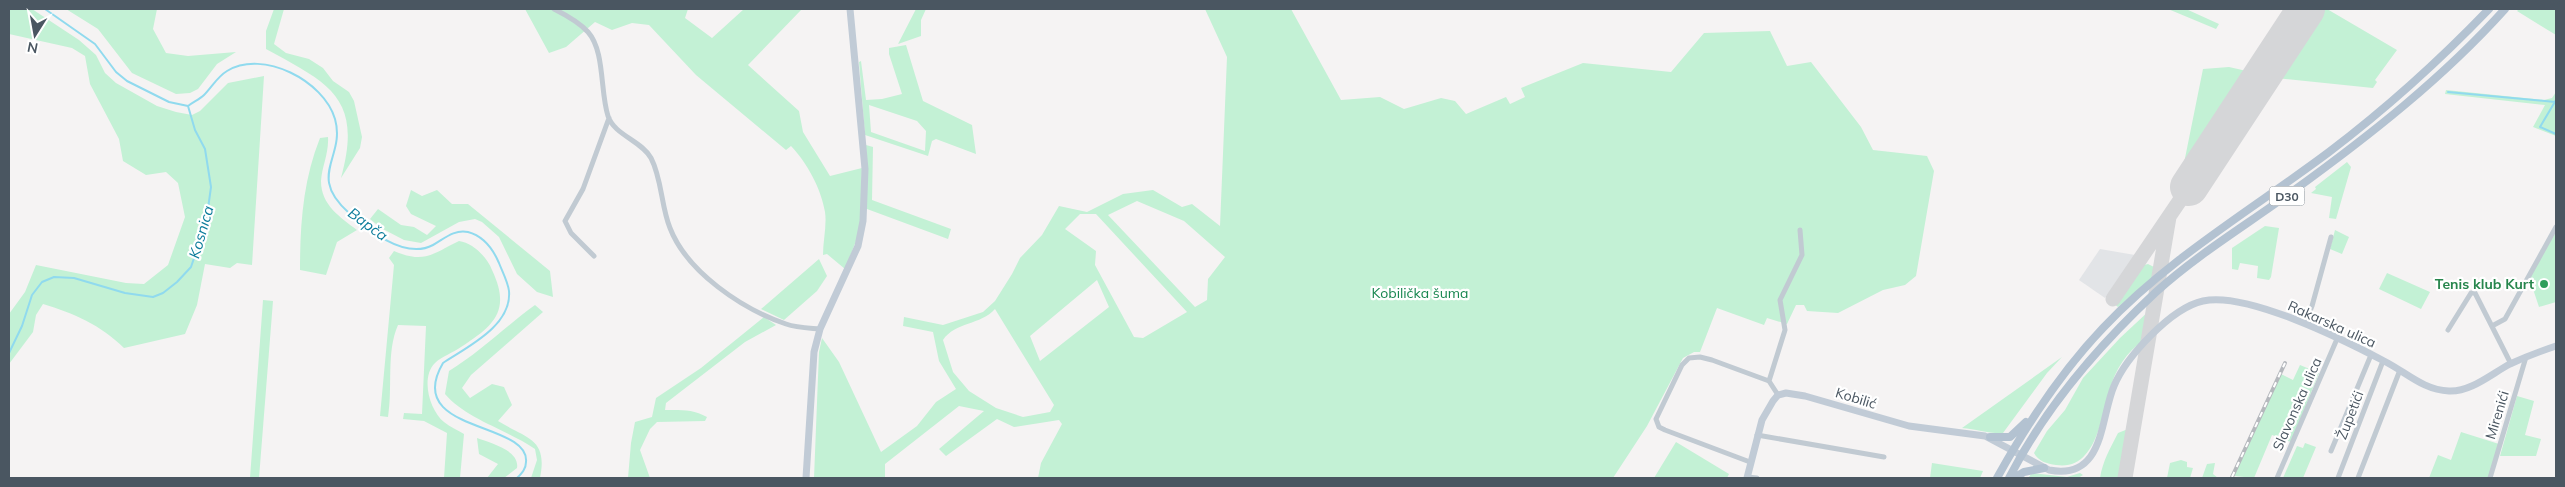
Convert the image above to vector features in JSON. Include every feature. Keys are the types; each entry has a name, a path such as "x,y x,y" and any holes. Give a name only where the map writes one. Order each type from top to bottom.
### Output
{"main road":[{"path":"806,478 813,359 820,330 858,246 863,221 865,169 850,9"},
{"name":"D30","path":"1997,478 2013,450 2069,366 2104,327 2146,287 2186,254 2374,117 2412,84 2489,9"},
{"name":"D30","path":"2009,478 2085,363 2157,292 2380,126 2451,64 2505,9"},
{"name":"Rakarska ulica","path":"2044,468 2061,471 2074,468 2091,457 2100,440 2110,399 2121,371 2149,338 2189,306 2205,300 2218,300 2276,312 2305,323 2383,361 2426,386 2457,390 2477,384 2511,364 2556,346"},
{"path":"1990,437 2004,438 2013,436 2056,385"},
{"name":"Kobilić","path":"1778,395 1786,393 1805,396 1918,428 1990,437 2044,468"},
{"path":"1747,477 1757,434 1768,406 1778,395"},
{"path":"2014,478 2024,472 2044,468"}],"street":[{"path":"554,9 584,28 596,45 608,118 583,189 564,221 566,226 594,256"},
{"path":"608,118 648,154 674,237 705,276 727,293 775,320 787,325 820,330"},
{"path":"2492,326 2505,319 2556,227"},
{"path":"1769,381 1785,330 1780,300 1802,255 1800,230"},
{"path":"2305,323 2314,300 2331,237"},
{"path":"2448,330 2472,292 2511,364"},
{"name":"Slavonska ulica","path":"2276,478 2337,339"},
{"path":"2332,451 2371,355"},
{"path":"1750,462 1664,430 1659,426 1656,419 1682,365 1689,358 1700,357 1712,360 1769,381 1778,395"},
{"name":"Mirenići","path":"2490,478 2526,357"},
{"name":"Župetići","path":"2338,478 2383,361"},
{"path":"2358,478 2400,370"},
{"path":"1757,434 1884,457"},
{"path":"1747,477 1757,478"}],"shaded area":[{"path":"2100,249 2135,255 2105,298 2079,280"}],"green space":[{"path":"9,9 32,9 79,40 96,55 105,73 116,83 157,106 176,112 192,115 200,111 228,83 264,76 252,265 237,263 230,268 205,264 197,305 185,334 124,348 96,326 65,311 43,304 36,315 33,332 9,364 9,314 25,292 36,265 126,283 144,284 168,265 185,217 178,183 166,172 146,175 123,161 119,139 90,84 85,56 72,48 9,34"},
{"path":"66,9 157,9 153,29 166,53 188,56 236,52 217,64 198,89 190,93 176,94 132,73 98,29"},
{"path":"274,9 284,9 274,44 286,53 309,59 323,68 333,81 349,92 354,101 362,137 360,148 341,178 347,151 348,129 344,111 336,97 324,84 266,49 266,31"},
{"path":"525,9 688,9 685,18 712,38 744,9 802,9 748,65 799,111 803,132 830,176 862,168 860,231 845,269 827,254 823,255 826,222 823,203 808,168 797,153 791,146 786,150 696,75 649,25 632,23 612,30 595,22 566,47 549,53"},
{"path":"916,9 926,9 921,20 921,36 898,44"},
{"name":"Kobilička šuma","path":"1205,9 1291,9 1341,100 1380,97 1404,109 1441,98 1455,101 1466,114 1506,97 1510,104 1525,97 1521,88 1583,63 1671,72 1704,33 1770,31 1787,66 1811,62 1861,127 1873,150 1927,156 1934,171 1916,276 1905,285 1883,290 1838,313 1807,311 1804,305 1796,305 1787,324 1767,318 1764,325 1717,308 1700,352 1694,352 1683,358 1647,426 1613,478 1038,478 1041,463 1062,424 1059,420 1014,427 997,419 946,456 939,449 984,411 959,406 885,464 885,478 814,478 819,352 822,338 839,362 881,452 917,426 936,402 956,389 939,361 933,332 903,326 904,317 943,325 983,312 995,301 1020,258 1042,235 1059,206 1087,212 1123,194 1153,190 1182,207 1192,204 1220,226 1227,57","holes":["1137,201 1184,221 1225,257 1208,279 1207,300 1195,307 1108,215","1080,214 1096,214 1187,312 1143,338 1134,337 1095,265 1096,251 1065,229","1097,280 1109,307 1040,361 1030,336","995,309 1054,405 1050,412 1023,417 996,408 969,391 953,372 943,340 948,334 961,326 989,314"]},
{"path":"2168,9 2186,9 2219,24 2216,29"},
{"path":"2320,9 2327,9 2397,50 2375,80 2377,82 2373,88 2275,78"},
{"path":"2519,9 2556,9 2556,35 2517,11"},
{"path":"906,45 923,101 972,125 976,154 936,139 932,141 928,156 865,135 859,62 861,61 866,100 882,99 902,94 889,54 889,48","holes":["869,105 917,121 926,131 925,151 871,132"]},
{"path":"2229,67 2251,72 2199,152 2182,173 2203,69"},
{"path":"2446,90 2544,100 2552,98 2556,92 2556,136 2533,127 2545,105 2445,94"},
{"path":"328,137 321,181 324,197 333,210 357,230 337,242 326,275 300,270 300,253 306,186 320,138"},
{"path":"866,145 873,147 872,200 951,229 948,239 867,209"},
{"path":"2347,162 2351,167 2336,219 2329,218 2332,197 2311,193 2316,189 2315,187"},
{"path":"411,190 422,196 437,190 452,204 468,204 550,271 553,297 537,292 517,274 499,237 482,222 475,219 459,222 421,243 404,240 381,228 370,219 378,209 401,225 414,227 427,235 436,226 411,214 406,206"},
{"path":"2265,226 2279,228 2269,280 2257,278 2258,266 2240,263 2238,270 2232,269 2232,248"},
{"path":"2335,230 2349,237 2342,254 2330,249"},
{"name":"Tenis klub Kurt","path":"2556,232 2556,302 2539,307 2529,277"},
{"path":"459,241 474,248 490,265 498,284 500,306 491,324 473,339 435,363 428,377 431,402 439,417 464,434 460,478 444,478 447,433 424,421 403,419 404,413 422,414 426,326 398,325 392,347 388,417 380,416 394,265 389,258 394,251 413,257 428,256"},
{"path":"819,259 827,276 817,291 784,320 761,309"},
{"path":"2148,264 2154,267 2156,274 2118,307 2114,304 2144,265"},
{"path":"2387,273 2430,292 2421,309 2379,289"},
{"path":"263,300 273,301 259,478 250,478"},
{"path":"535,305 543,312 471,375 462,388 470,398 492,384 504,387 512,405 498,421 526,436 538,447 542,465 540,478 531,478 537,460 535,449 464,410 445,394 449,371"},
{"path":"2150,310 2148,327 2144,338 2127,356 2115,375 2091,447 2082,458 2071,464 2056,465 2040,460 2034,453 2047,431 2065,410 2083,378 2120,338"},
{"path":"764,317 776,325 745,342 666,403 665,410 686,410 697,413 707,417 705,421 657,422 650,429 640,450 650,478 628,478 635,422 652,417 656,398 701,368"},
{"path":"2062,357 2047,373 2003,433 1962,428"},
{"path":"2300,365 2319,373 2291,442 2272,435 2254,478 2234,476 2281,374 2293,380"},
{"path":"2517,396 2534,401 2525,435 2541,439 2536,456 2500,456"},
{"path":"2128,429 2120,478 2100,478 2105,460 2118,433"},
{"path":"2461,432 2499,444 2488,478 2429,478 2438,455 2451,460"},
{"path":"477,438 509,452 517,462 517,468 504,478 487,478 498,464 479,454"},
{"path":"1676,442 1729,474 1727,478 1654,478"},
{"path":"2305,443 2316,447 2303,478 2283,478 2297,446 2303,448"},
{"path":"2181,460 2187,462 2187,467 2193,468 2190,478 2167,478 2170,463"},
{"path":"1932,463 1983,471 1980,478 1930,478"},
{"path":"2215,463 2213,474 2218,478 2202,478 2207,464"},
{"path":"2032,473 2067,477 2080,473 2083,475 2078,478 2028,478"}],"waterway":[{"name":"Kosnica","path":"45,9 95,44 116,72 127,81 169,102 188,106"},
{"name":"Bapča","path":"188,106 204,95 223,73 242,65 274,66 290,72 319,92 329,105 335,119 337,133 336,145 330,166 330,188 337,200 349,213 377,235 399,246 411,249 422,249 454,233 463,231 478,237 491,248 506,280 509,291 508,303 496,325 475,342 443,363 435,386 439,402 452,414 509,439 522,449 526,464 517,478"},
{"path":"2448,92 2555,102"},
{"path":"2556,100 2540,127 2556,134"},
{"name":"Kosnica","path":"9,353 22,326 32,295 42,282 54,277 74,278 125,293 153,297 163,293 177,282 191,267 206,223 211,187 205,149 195,130 188,106"}],"taxiway":[{"path":"2113,299 2189,187"},
{"path":"2125,478 2169,217"}],"runway":[{"path":"2189,187 2306,9"}],"railway":[{"path":"2232,477 2285,363"}],"place":[{"name":"Tenis klub Kurt","path":"2544,284"}]}
